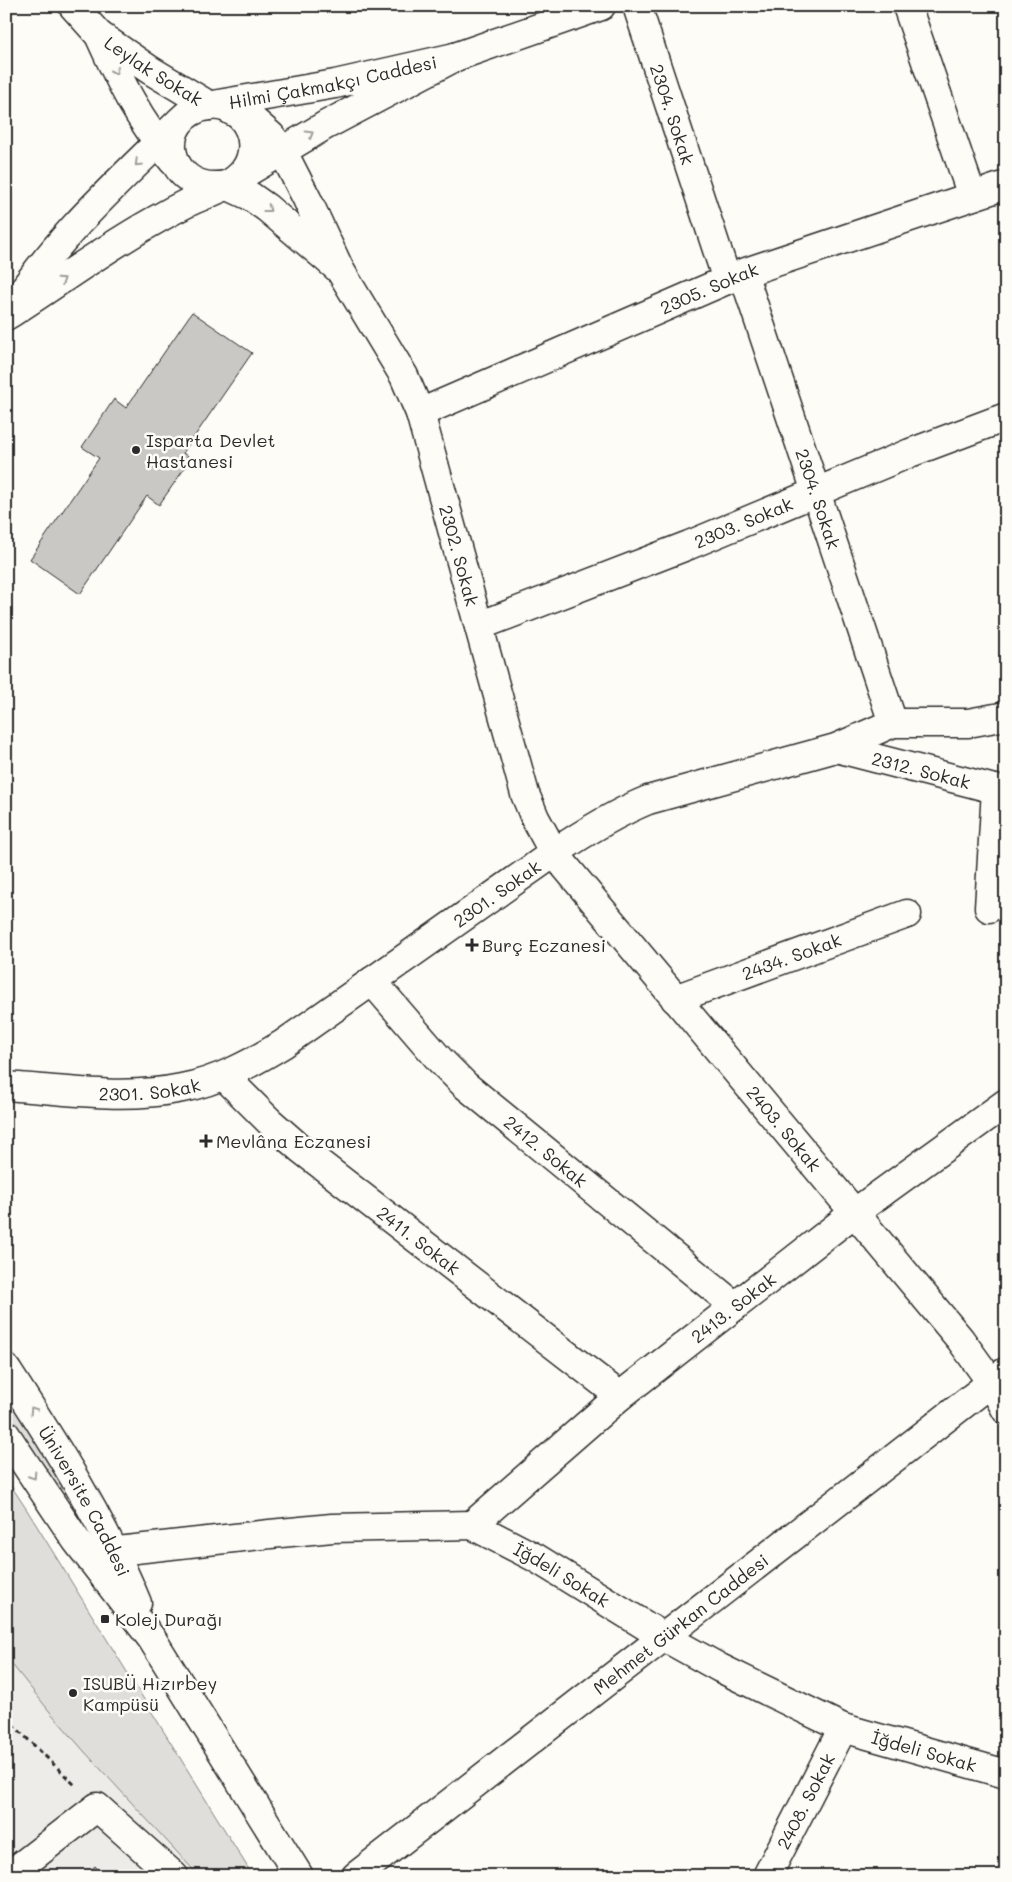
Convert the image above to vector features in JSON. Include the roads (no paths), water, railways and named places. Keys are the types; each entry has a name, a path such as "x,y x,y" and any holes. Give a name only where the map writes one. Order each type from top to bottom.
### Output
{"street":[{"name":"Leylak Sokak","path":"73,6 99,35 150,70 221,108"},
{"name":"Hilmi Çakmakçı Caddesi","path":"221,108 456,57 601,6"},
{"name":"2304. Sokak","path":"637,6 735,277 816,493 893,723"},
{"path":"907,6 972,196"},
{"name":"Leylak Sokak","path":"99,35 130,101 158,143 178,167"},
{"name":"Hilmi Çakmakçı Caddesi","path":"6,316 151,223 232,181 282,150 367,103 456,57"},
{"path":"221,108 241,118 248,126 253,148 250,160 246,169 232,181 212,187 199,185 187,178 178,167 172,154 172,140 176,127 185,116 197,109 221,108"},
{"name":"2302. Sokak","path":"221,108 255,122 271,136 282,150 340,270 404,376 420,413 525,794 535,818 554,853"},
{"name":"Hilmi Çakmakçı Caddesi","path":"6,316 42,263 65,236 185,116"},
{"name":"2302. Sokak","path":"232,181 340,270"},
{"name":"2305. Sokak","path":"420,413 735,277 1006,185"},
{"name":"2303. Sokak","path":"479,626 689,545 910,453 1006,417"},
{"name":"2301. Sokak","path":"6,1086 110,1093 146,1093 183,1088 224,1076 283,1044 554,853 588,830 621,812 648,800 836,748 893,723 968,723 1006,716"},
{"name":"2312. Sokak","path":"836,748 1001,790"},
{"path":"989,908 1001,790"},
{"name":"2403. Sokak","path":"554,853 960,1339 998,1377 1006,1410"},
{"name":"2434. Sokak","path":"675,999 907,914"},
{"name":"2412. Sokak","path":"372,980 440,1060 465,1085 735,1306"},
{"name":"2411. Sokak","path":"224,1076 269,1121 302,1150 620,1396"},
{"name":"2413. Sokak","path":"472,1525 620,1396 854,1213 1006,1102"},
{"name":"Üniversite Caddesi","path":"6,1369 64,1460 115,1551 152,1639"},
{"name":"Mehmet Gürkan Caddesi","path":"356,1876 998,1377"},
{"name":"Üniversite Caddesi","path":"6,1435 52,1506 87,1555 152,1639 298,1876"},
{"name":"İğdeli Sokak","path":"87,1555 332,1528 472,1525 536,1558 664,1637 720,1668 843,1728 1006,1774"},
{"name":"2408. Sokak","path":"767,1876 843,1728"},
{"path":"8,1876 97,1807 174,1876"}],"place":[{"name":"Isparta Devlet Hastanesi","path":"136,450"},
{"name":"Burç Eczanesi","path":"472,945"},
{"name":"Mevlâna Eczanesi","path":"206,1141"},
{"name":"Kolej Durağı","path":"105,1619"},
{"name":"ISUBÜ Hızırbey Kampüsü","path":"73,1693"}]}
